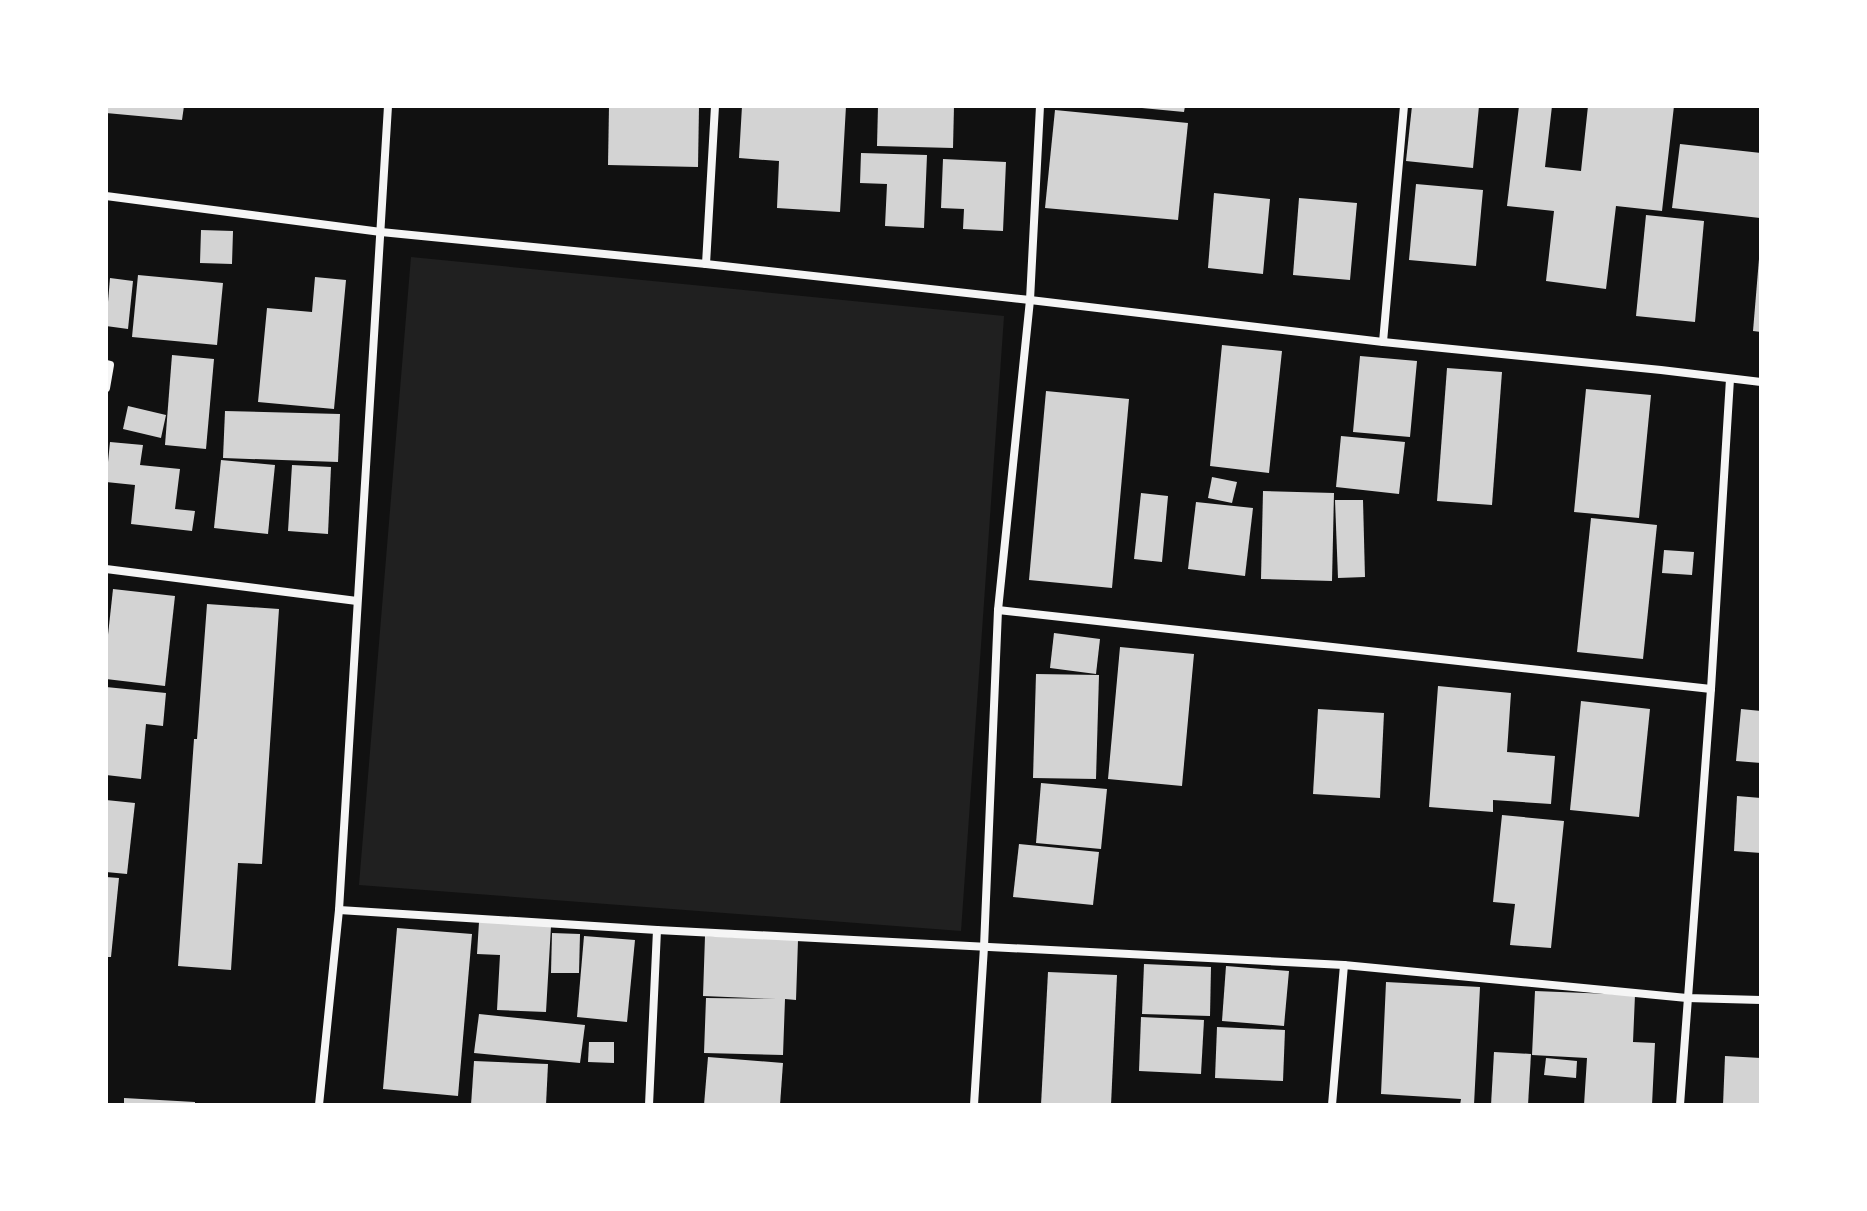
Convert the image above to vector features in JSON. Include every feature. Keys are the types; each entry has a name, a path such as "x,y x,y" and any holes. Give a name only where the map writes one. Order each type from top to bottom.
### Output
{"street":[{"path":"319,1105 339,910 388,106"},
{"path":"706,264 715,106"},
{"path":"974,1105 998,610 1030,300 1040,106"},
{"path":"1383,342 1404,106"},
{"path":"106,196 381,232 706,264 1761,382"},
{"path":"106,364 110,365 106,388"},
{"path":"1680,1105 1730,379"},
{"path":"106,569 357,601"},
{"path":"998,610 1711,689"},
{"path":"339,910 657,930 1344,965 1687,998 1761,1000"},
{"path":"649,1105 657,930"},
{"path":"1332,1105 1344,965"}],"shaded area":[{"path":"411,257 1004,316 961,931 359,885"}],"building":[{"path":"106,106 184,106 182,120 106,113"},
{"path":"609,106 699,106 698,167 608,165"},
{"path":"742,106 846,106 840,212 777,208 779,161 739,158"},
{"path":"878,106 954,106 953,148 877,146"},
{"path":"1142,106 1185,106 1184,112"},
{"path":"1412,106 1479,106 1473,168 1406,161"},
{"path":"1519,106 1552,106 1545,167 1581,171 1588,106 1674,106 1662,211 1616,206 1606,289 1546,281 1554,211 1507,206"},
{"path":"1055,110 1188,123 1178,220 1045,208"},
{"path":"1680,144 1761,153 1760,218 1672,208"},
{"path":"861,153 927,155 924,228 885,226 887,184 860,183"},
{"path":"943,159 1006,162 1003,231 963,229 964,209 941,208"},
{"path":"1416,184 1483,190 1476,266 1409,260"},
{"path":"1214,193 1270,199 1263,274 1208,268"},
{"path":"1299,198 1357,203 1350,280 1293,275"},
{"path":"1646,215 1704,221 1695,322 1636,316"},
{"path":"201,230 233,231 232,264 200,263"},
{"path":"1761,259 1761,332 1753,331"},
{"path":"138,275 223,283 217,345 132,337"},
{"path":"315,277 346,280 334,409 258,402 267,308 312,312"},
{"path":"110,278 133,281 128,329 106,326"},
{"path":"1222,345 1282,351 1269,473 1210,466"},
{"path":"172,355 214,359 206,449 165,445"},
{"path":"1360,356 1417,361 1410,437 1353,432"},
{"path":"1447,368 1502,372 1492,505 1437,501"},
{"path":"1586,389 1651,395 1639,518 1574,512"},
{"path":"1046,391 1129,399 1112,588 1029,580"},
{"path":"128,406 166,415 161,438 123,429"},
{"path":"225,411 340,414 338,462 223,458"},
{"path":"1341,436 1405,442 1399,494 1336,487"},
{"path":"110,442 143,445 140,465 180,469 175,509 195,511 192,531 131,524 135,485 106,482"},
{"path":"221,460 275,465 268,534 214,528"},
{"path":"292,465 331,467 328,534 288,531"},
{"path":"1212,477 1237,482 1232,503 1208,498"},
{"path":"1263,491 1334,493 1332,581 1261,579"},
{"path":"1141,493 1168,496 1162,562 1134,559"},
{"path":"1335,500 1363,500 1365,577 1338,578"},
{"path":"1196,502 1253,508 1245,576 1188,569"},
{"path":"1591,518 1657,525 1643,659 1577,652"},
{"path":"1664,550 1694,552 1692,575 1662,573"},
{"path":"113,589 175,596 165,686 106,679"},
{"path":"207,604 279,609 262,864 238,863 231,970 178,966"},
{"path":"1054,633 1100,639 1096,674 1050,668"},
{"path":"1120,647 1194,654 1182,786 1108,779"},
{"path":"1036,674 1099,675 1096,779 1033,778"},
{"path":"1438,686 1511,693 1507,752 1555,756 1551,804 1493,800 1493,812 1429,807"},
{"path":"106,687 166,693 163,726 146,724 141,779 106,775"},
{"path":"1581,701 1650,709 1639,817 1570,810"},
{"path":"1318,709 1384,713 1380,798 1313,794"},
{"path":"1741,709 1761,711 1761,763 1736,761"},
{"path":"1041,783 1107,789 1101,849 1036,843"},
{"path":"1737,796 1761,798 1761,853 1734,851"},
{"path":"106,800 135,803 127,874 106,872"},
{"path":"1502,815 1564,821 1551,948 1510,945 1515,904 1493,902"},
{"path":"1019,844 1099,852 1093,905 1013,897"},
{"path":"106,877 119,878 111,957 106,957"},
{"path":"479,922 551,926 546,1012 497,1010 500,955 477,954"},
{"path":"397,928 472,934 458,1096 383,1089"},
{"path":"552,933 580,934 579,973 551,973"},
{"path":"584,936 635,940 627,1022 577,1017"},
{"path":"705,936 798,940 796,1000 785,999 783,1055 704,1053 706,998 777,999 703,996"},
{"path":"1144,964 1211,967 1210,1016 1142,1014"},
{"path":"1226,966 1289,971 1284,1026 1222,1021"},
{"path":"1048,972 1117,975 1111,1105 1041,1105"},
{"path":"1386,982 1480,987 1474,1105 1460,1105 1461,1099 1381,1094"},
{"path":"1535,991 1635,995 1633,1042 1655,1043 1652,1105 1584,1105 1587,1058 1532,1055"},
{"path":"479,1014 585,1025 580,1063 474,1053"},
{"path":"1141,1017 1204,1020 1201,1074 1139,1071"},
{"path":"1217,1027 1285,1030 1283,1081 1215,1078"},
{"path":"589,1042 614,1042 614,1063 588,1062"},
{"path":"1494,1052 1531,1054 1528,1105 1491,1105"},
{"path":"1725,1056 1761,1058 1761,1105 1723,1105"},
{"path":"708,1057 783,1063 780,1105 704,1105"},
{"path":"1546,1058 1577,1061 1576,1078 1544,1075"},
{"path":"474,1061 548,1064 546,1105 471,1105"},
{"path":"124,1098 195,1102 195,1105 124,1105"}]}
